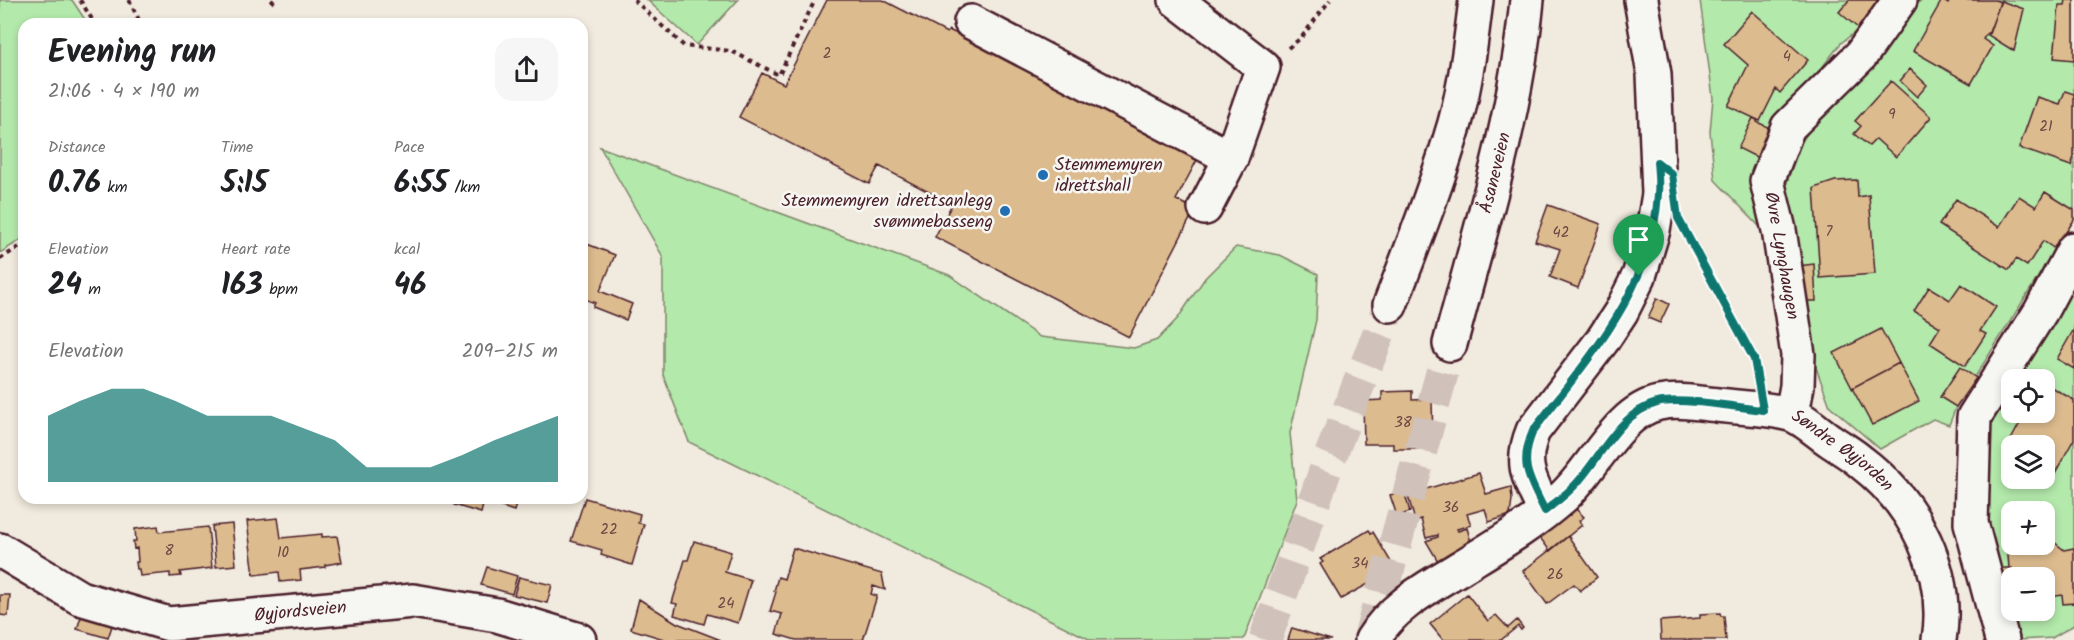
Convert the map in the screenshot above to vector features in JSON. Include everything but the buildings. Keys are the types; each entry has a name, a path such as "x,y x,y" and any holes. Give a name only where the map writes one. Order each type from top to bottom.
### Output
{"main road":[{"path":"1176,0 1263,67 1231,158 1205,208"},
{"path":"1390,305 1429,203 1455,121 1476,0"},
{"name":"Åsaneveien","path":"1450,344 1505,137 1523,39 1527,0"},
{"path":"1545,511 1529,478 1526,448 1533,431 1602,341 1621,312 1639,276 1653,230 1659,194 1654,74 1641,0"},
{"name":"Øvre Lynghaugen","path":"1777,412 1797,386 1798,355 1779,230 1767,181 1788,127 1861,55 1900,0"},
{"path":"971,22 1231,158"},
{"path":"2002,640 1971,524 1974,417 2041,311 2074,249"},
{"name":"Søndre Øyjorden","path":"1372,640 1387,619 1411,598 1507,539 1562,498 1620,428 1644,408 1659,403 1679,401 1777,412 1862,463 1890,490 1909,514 1926,544 1937,572 1942,598 1939,640"},
{"name":"Øyjordsveien","path":"0,549 80,598 169,624 413,601 497,615 579,640"}],"path":[{"path":"80,0 91,18"},
{"path":"129,0 138,18"},
{"path":"272,0 278,5"},
{"path":"634,0 684,46 731,51 779,75 815,0"},
{"path":"1263,67 1301,38 1330,0"},
{"path":"1683,228 1754,359 1777,412"},
{"path":"0,259 18,248"}],"green space":[{"path":"0,0 72,0 84,18 18,18 18,242 0,253"},
{"path":"647,0 738,0 697,45"},
{"path":"1700,0 1884,0 1859,29 1841,43 1795,102 1760,159 1761,228 1715,180 1710,132 1713,98"},
{"path":"1921,0 2074,0 2074,220 1956,407 1949,425 1933,419 1880,449 1830,406 1800,314 1784,201 1787,182 1800,144 1820,115"},
{"path":"600,147 949,275 1040,337 1134,348 1157,340 1178,318 1205,278 1236,247 1280,255 1318,274 1316,320 1290,433 1297,500 1244,639 1091,640 689,442 663,375 663,257"},
{"path":"2074,269 2074,625 2052,638 2019,640 2013,621 2055,621 2055,567 2001,568 1980,490 1983,446 2001,396 2001,423 2055,423 2055,369 2014,369"}],"tunnel":[{"path":"1265,640 1330,457 1390,305"},
{"path":"1369,640 1450,344"}],"place":[{"name":"Stemmemyren idrettshall","path":"1043,175"},
{"name":"Stemmemyren idrettsanlegg svømmebasseng","path":"1005,211"}],"route":[{"path":"1657,162 1672,174 1678,218 1754,359 1763,410 1679,401 1659,403 1644,408 1620,428 1576,483 1545,511 1529,478 1526,448 1533,431 1602,341 1621,312 1639,276 1653,230 1659,194 1657,162"}]}
